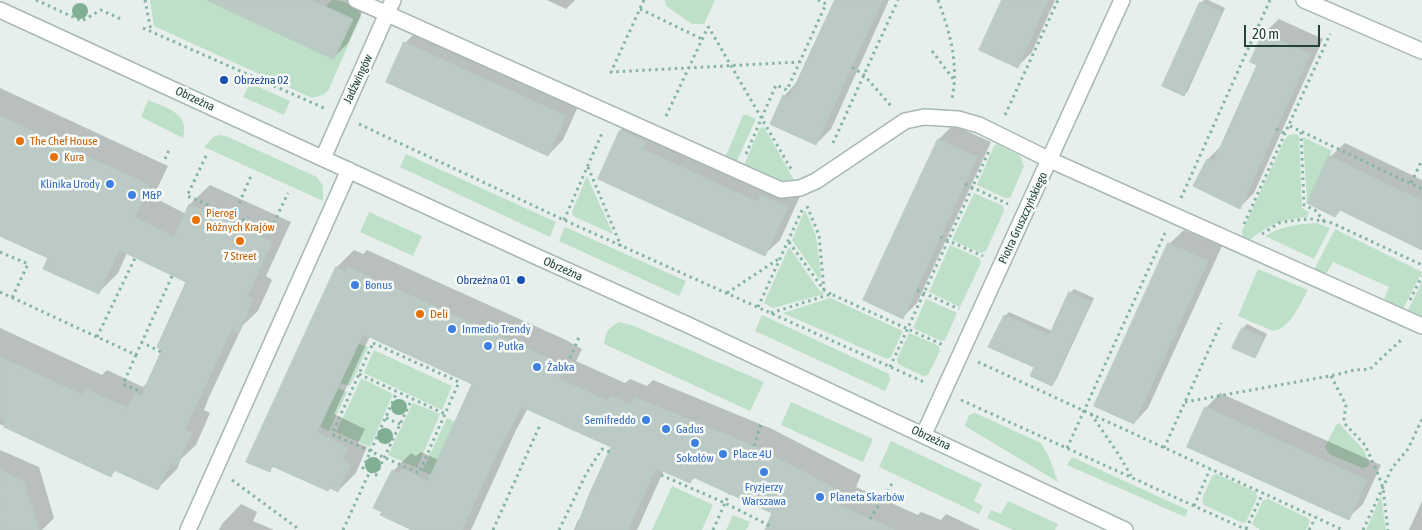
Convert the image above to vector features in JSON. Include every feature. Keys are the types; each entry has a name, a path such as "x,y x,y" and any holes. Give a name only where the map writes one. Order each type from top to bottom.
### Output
{"street":[{"path":"356,0 390,7 610,113 781,190 800,188 816,181 905,121 924,117 958,119 980,126 1050,160 1420,325"},
{"name":"Piotra Gruszczyńskiego","path":"924,434 1122,0"},
{"path":"1304,0 1422,51"},
{"name":"Jadźwingów","path":"323,158 390,7"},
{"name":"Obrzeżna","path":"0,10 924,434 1125,530"},
{"path":"188,530 349,170"}],"path":[{"path":"36,0 82,21 101,10 123,20"},
{"path":"146,0 151,32"},
{"path":"644,0 611,72 799,62"},
{"path":"738,171 776,85 787,90 826,4 818,0"},
{"path":"938,0 948,26 956,71 949,118"},
{"path":"890,367 1058,0"},
{"path":"640,9 702,39"},
{"path":"1242,246 1286,134 1338,15"},
{"path":"658,135 708,26 796,178 820,235 824,290"},
{"path":"143,28 329,110"},
{"path":"932,51 948,70 954,81"},
{"path":"852,68 864,75 905,121"},
{"path":"564,220 610,113"},
{"path":"355,122 564,220 1247,530 1263,493"},
{"path":"1290,126 1422,189"},
{"path":"1276,130 1286,134"},
{"path":"1302,132 1304,205 1315,210 1324,221"},
{"path":"165,159 170,150"},
{"path":"206,156 187,196 270,231 288,193"},
{"path":"1411,183 1422,160"},
{"path":"588,166 621,246"},
{"path":"234,216 251,176"},
{"path":"965,184 1010,206"},
{"path":"1242,246 1279,223 1312,219 1332,223 1422,266"},
{"path":"940,238 986,258"},
{"path":"788,242 824,290 946,346"},
{"path":"0,252 28,264 12,298"},
{"path":"97,337 136,256"},
{"path":"727,293 782,257"},
{"path":"142,392 122,384 172,276"},
{"path":"917,290 962,311"},
{"path":"1,294 136,355"},
{"path":"770,313 832,294"},
{"path":"1164,448 1221,323"},
{"path":"1184,402 1331,376 1354,370 1370,369 1420,325"},
{"path":"570,358 579,337"},
{"path":"141,342 161,352"},
{"path":"373,343 459,382 445,414 419,473 332,434 373,343"},
{"path":"972,360 1343,530"},
{"path":"359,374 445,414"},
{"path":"1331,376 1346,405 1345,424 1365,445 1383,488 1388,530"},
{"path":"397,392 363,468 376,475 412,399"},
{"path":"1091,414 1119,455 1131,477"},
{"path":"386,418 400,424"},
{"path":"1363,530 1392,468 1408,449 1422,418"},
{"path":"754,446 762,421"},
{"path":"493,530 540,425"},
{"path":"559,530 586,474 602,449 610,452"},
{"path":"215,466 300,530"},
{"path":"1194,506 1210,469"},
{"path":"343,530 370,471"},
{"path":"661,475 725,503 772,527"},
{"path":"870,519 893,482"},
{"path":"712,530 729,494"},
{"path":"1309,530 1316,517"}],"green space":[{"path":"150,0 207,0 325,7 332,0 336,0 345,2 357,9 361,16 328,91 323,95 312,98 154,26"},
{"path":"665,0 715,0 704,24 692,24 666,6"},
{"path":"250,83 290,101 284,115 243,97"},
{"path":"148,100 169,109 180,117 184,130 183,138 141,117"},
{"path":"743,115 756,119 736,163 725,158"},
{"path":"764,127 793,181 773,179 743,167 760,128"},
{"path":"1296,134 1299,136 1302,208 1309,212 1307,217 1276,223 1250,240 1243,238 1242,231 1285,139 1289,135"},
{"path":"219,135 226,136 317,177 323,186 323,201 204,147 213,137"},
{"path":"1303,137 1332,151 1307,203"},
{"path":"997,144 1020,156 1024,166 1010,198 1005,198 977,185 994,146"},
{"path":"406,154 556,222 550,237 400,167"},
{"path":"587,176 613,234 573,216 572,212"},
{"path":"974,193 1003,206 1004,211 986,251 981,253 952,240"},
{"path":"805,210 816,236 820,280 792,240"},
{"path":"369,212 422,236 413,256 360,232"},
{"path":"1317,223 1330,228 1314,259 1265,236 1290,226"},
{"path":"565,227 686,281 679,296 559,241"},
{"path":"1335,229 1422,272 1402,311 1383,302 1389,287 1333,262 1325,276 1314,270"},
{"path":"950,245 979,258 981,263 960,307 929,292"},
{"path":"789,247 819,290 825,294 773,308 764,303"},
{"path":"1258,269 1308,290 1294,315 1285,326 1273,331 1238,316"},
{"path":"1422,282 1422,321 1406,314"},
{"path":"830,298 903,331 891,357 887,359 783,313"},
{"path":"926,299 957,313 945,340 941,341 913,328"},
{"path":"762,315 889,374 890,380 885,391 755,331"},
{"path":"619,322 634,326 764,382 750,411 604,344 608,331"},
{"path":"909,333 939,346 940,351 928,375 923,376 898,364 897,359"},
{"path":"358,343 368,347 350,386 340,383"},
{"path":"374,350 452,386 442,410 364,373"},
{"path":"361,379 393,394 370,447 336,432"},
{"path":"338,388 347,392 329,431 320,427"},
{"path":"791,402 873,439 863,462 781,425"},
{"path":"413,403 440,414 417,468 388,455"},
{"path":"975,413 1041,443 1049,457 1058,482 965,426 969,415"},
{"path":"447,418 455,422 431,475 422,471"},
{"path":"1339,423 1363,449 1370,463 1367,467 1362,468 1329,454 1325,447 1336,425"},
{"path":"891,441 982,484 974,501 983,506 979,514 879,467"},
{"path":"1072,457 1188,510 1185,517 1067,465"},
{"path":"1216,474 1256,492 1257,498 1246,522 1243,523 1204,505 1202,499 1212,476"},
{"path":"672,486 713,505 702,530 652,530"},
{"path":"1381,496 1386,530 1366,530"},
{"path":"1268,499 1308,518 1310,521 1306,530 1260,530 1252,524 1263,500"},
{"path":"1008,501 1058,524 1055,530 1013,530 987,518 991,510 1001,514"},
{"path":"733,515 750,522 746,530 726,530"}],"building":[{"path":"207,0 311,0 353,19 334,59"},
{"path":"835,0 882,0 816,145 770,124 783,95 789,98"},
{"path":"1002,0 1048,0 1018,68 979,50"},
{"path":"1200,2 1222,12 1184,96 1162,86"},
{"path":"1263,33 1310,54 1240,209 1193,186 1207,159 1214,161 1257,65 1250,62"},
{"path":"404,42 566,116 548,156 386,82"},
{"path":"0,116 149,185 134,217 174,237 189,204 272,242 247,296 253,299 244,321 238,332 232,329 185,430 192,433 177,466 170,463 158,490 114,470 111,477 4,427 6,421 0,417 0,357 83,395 86,389 128,408 135,393 141,396 162,350 157,347 186,282 119,250 99,294 43,269 48,258 0,236"},
{"path":"620,130 646,142 643,149 757,202 761,195 788,207 765,256 598,179"},
{"path":"938,139 977,157 903,319 863,300"},
{"path":"1329,156 1422,201 1422,250 1340,210 1335,217 1307,203"},
{"path":"1168,243 1208,261 1134,424 1094,406"},
{"path":"336,267 346,272 348,267 548,358 565,367 560,379 608,401 611,396 631,405 634,397 754,446 844,493 839,505 895,530 765,530 772,513 693,477 690,483 656,468 628,530 576,530 589,495 611,447 522,407 499,449 462,530 412,530 380,515 382,512 373,508 392,470 399,474 402,469 428,481 472,384 363,334 317,432 348,447 342,461 350,465 338,492 330,488 328,491 272,466 270,472 246,462"},
{"path":"1069,292 1091,302 1052,386 1030,376 1034,367 988,347 1004,315 1049,335"},
{"path":"1242,328 1264,338 1255,358 1232,348"},
{"path":"1205,407 1367,480 1349,520 1187,447"},
{"path":"0,470 24,482 39,530 0,530"}],"place":[{"name":"Obrzeżna 02","path":"224,80"},
{"name":"The Chef House","path":"20,141"},
{"name":"Kura","path":"54,157"},
{"name":"Klinika Urody","path":"110,184"},
{"name":"M&P","path":"132,195"},
{"name":"Pierogi Różnych Krajów","path":"196,220"},
{"name":"7 Street","path":"240,241"},
{"name":"Obrzeżna 01","path":"521,280"},
{"name":"Bonus","path":"355,285"},
{"name":"Deli","path":"420,314"},
{"name":"Inmedio Trendy","path":"452,329"},
{"name":"Putka","path":"488,346"},
{"name":"Żabka","path":"537,367"},
{"name":"Semifreddo","path":"646,420"},
{"name":"Gadus","path":"666,429"},
{"name":"Sokołów","path":"695,443"},
{"name":"Place 4U","path":"723,454"},
{"name":"Fryzjerzy Warszawa","path":"764,472"},
{"name":"Planeta Skarbów","path":"820,497"}]}
